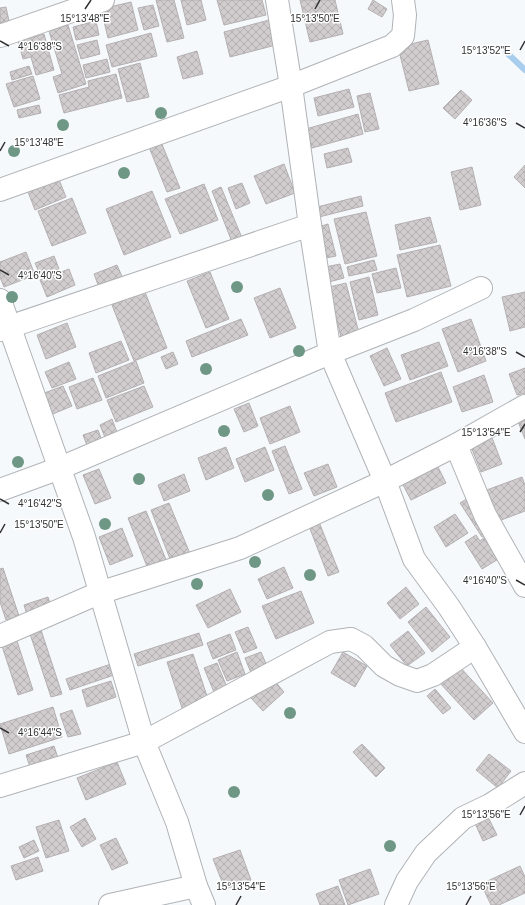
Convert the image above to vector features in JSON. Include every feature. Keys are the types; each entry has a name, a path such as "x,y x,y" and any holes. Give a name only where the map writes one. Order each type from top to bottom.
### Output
{"street":[{"path":"0,36 103,0"},
{"path":"277,0 330,353 385,482 414,559 475,647 525,732"},
{"path":"0,190 291,86 392,46 403,36 403,0"},
{"path":"5,328 310,225"},
{"path":"0,490 60,468 330,353 414,320 481,288"},
{"path":"0,300 5,328 60,468 84,537 99,593 144,742 177,822 200,896 110,905"},
{"path":"0,636 99,593 240,548 385,482 456,445 525,406"},
{"path":"456,445 485,515 525,586"},
{"path":"0,786 144,742 330,642 351,640 364,646 384,666 400,675 417,681 433,675 475,647"},
{"path":"396,905 407,882 426,853 463,818 490,805 525,783"}],"building":[{"path":"156,0 174,0 184,38 167,42"},
{"path":"181,0 201,0 206,20 187,25"},
{"path":"217,0 262,0 266,15 224,25"},
{"path":"300,0 335,0 343,34 310,42"},
{"path":"373,0 387,9 382,17 368,9"},
{"path":"131,2 138,30 108,38 101,9"},
{"path":"153,5 159,26 144,30 138,8"},
{"path":"6,7 9,21 0,23 0,8"},
{"path":"269,20 276,45 230,57 224,32"},
{"path":"96,21 99,35 76,40 73,27"},
{"path":"68,25 86,84 58,93 53,77 62,74 49,31"},
{"path":"151,33 157,56 112,67 106,45"},
{"path":"44,34 54,70 36,75 31,57 23,59 18,41"},
{"path":"97,40 100,54 81,59 77,45"},
{"path":"428,40 439,84 409,91 398,47"},
{"path":"197,51 203,74 183,79 177,57"},
{"path":"107,59 110,72 86,78 83,65"},
{"path":"140,63 149,97 127,102 118,69"},
{"path":"29,66 32,74 12,80 10,72"},
{"path":"116,74 122,98 64,113 59,95 89,87 88,81"},
{"path":"33,76 40,99 14,107 6,84"},
{"path":"349,89 354,107 318,116 314,98"},
{"path":"461,90 472,100 455,119 443,108"},
{"path":"370,93 379,129 365,132 357,96"},
{"path":"39,105 41,113 19,118 17,110"},
{"path":"358,114 363,134 312,148 306,129"},
{"path":"161,142 180,188 167,192 149,147"},
{"path":"348,148 352,162 327,168 324,154"},
{"path":"284,164 295,193 266,204 254,176"},
{"path":"525,165 525,188 514,177"},
{"path":"472,167 481,205 460,210 451,172"},
{"path":"56,172 66,197 35,210 25,184"},
{"path":"242,183 250,203 236,209 228,188"},
{"path":"204,184 218,220 180,234 165,199"},
{"path":"221,187 242,238 232,242 212,191"},
{"path":"152,191 171,237 124,255 106,209"},
{"path":"361,196 363,206 319,217 317,207"},
{"path":"72,198 86,233 52,246 38,211"},
{"path":"366,212 377,256 345,264 334,219"},
{"path":"430,217 437,242 400,250 395,225"},
{"path":"328,224 336,256 326,258 318,227"},
{"path":"440,245 451,286 407,297 397,255"},
{"path":"26,252 35,275 4,287 0,277 0,262"},
{"path":"54,256 59,269 41,277 35,263"},
{"path":"374,260 377,270 349,276 347,267"},
{"path":"340,264 344,278 329,282 325,267"},
{"path":"117,265 124,281 100,290 94,274"},
{"path":"396,268 401,288 377,293 372,274"},
{"path":"69,269 75,285 47,297 40,280"},
{"path":"210,272 229,319 206,328 187,281"},
{"path":"369,277 378,315 359,320 350,282"},
{"path":"346,283 359,333 341,337 329,287"},
{"path":"280,288 296,328 270,338 254,298"},
{"path":"145,292 167,348 134,361 112,305"},
{"path":"525,292 525,327 510,331 502,297"},
{"path":"241,319 248,335 192,357 186,341"},
{"path":"471,319 486,361 458,372 442,329"},
{"path":"67,323 76,347 46,359 37,335"},
{"path":"121,341 129,360 96,373 89,353"},
{"path":"439,342 448,366 410,380 401,355"},
{"path":"387,348 401,379 384,386 370,356"},
{"path":"173,352 178,364 166,369 161,357"},
{"path":"136,361 144,383 106,398 98,376"},
{"path":"69,362 76,379 52,388 45,372"},
{"path":"525,368 525,393 517,395 509,374"},
{"path":"441,372 452,402 396,422 385,393"},
{"path":"484,375 493,402 462,412 453,387"},
{"path":"93,378 102,400 77,409 69,387"},
{"path":"63,386 72,406 48,416 39,395"},
{"path":"144,386 153,407 116,422 107,400"},
{"path":"249,403 258,426 244,432 234,409"},
{"path":"290,406 300,432 270,444 260,418"},
{"path":"525,416 525,439 517,419"},
{"path":"112,419 118,435 106,440 100,425"},
{"path":"98,430 103,443 88,448 83,435"},
{"path":"491,435 502,464 481,472 470,444"},
{"path":"285,446 302,489 289,494 272,451"},
{"path":"226,447 234,468 206,480 198,458"},
{"path":"265,447 274,470 245,482 236,459"},
{"path":"328,464 337,487 314,496 304,473"},
{"path":"437,465 446,483 411,500 402,483"},
{"path":"99,469 111,498 95,504 83,475"},
{"path":"184,474 190,491 164,501 158,485"},
{"path":"522,477 525,485 525,511 496,522 484,491"},
{"path":"468,498 490,532 482,537 460,503"},
{"path":"169,503 191,556 172,564 151,510"},
{"path":"146,511 167,562 148,569 128,518"},
{"path":"455,514 468,533 446,547 434,527"},
{"path":"319,522 339,572 328,576 309,526"},
{"path":"122,528 133,556 110,565 99,537"},
{"path":"476,535 480,541 486,536 500,558 482,569 465,542"},
{"path":"284,567 293,588 267,599 258,579"},
{"path":"3,568 19,616 6,620 0,602 0,569"},
{"path":"406,587 419,604 400,619 387,603"},
{"path":"230,589 241,612 208,628 196,605"},
{"path":"301,591 314,623 276,639 262,606"},
{"path":"48,597 52,610 28,618 24,605"},
{"path":"426,607 450,637 432,652 408,622"},
{"path":"248,627 257,648 244,653 235,632"},
{"path":"41,630 62,694 51,697 30,634"},
{"path":"408,631 425,653 407,666 390,645"},
{"path":"199,633 203,645 138,666 134,654"},
{"path":"230,634 236,650 213,659 207,643"},
{"path":"16,638 33,690 18,695 1,643"},
{"path":"237,652 245,674 227,681 218,660"},
{"path":"261,652 267,666 251,673 245,658"},
{"path":"343,652 367,666 355,687 331,673"},
{"path":"193,654 208,699 182,708 167,662"},
{"path":"217,663 229,692 216,697 204,668"},
{"path":"111,664 114,675 70,690 66,679"},
{"path":"458,665 493,703 474,720 439,682"},
{"path":"273,679 284,692 263,711 251,698"},
{"path":"111,681 116,697 87,707 82,690"},
{"path":"435,689 451,708 443,714 427,696"},
{"path":"53,707 62,737 9,754 0,724"},
{"path":"72,710 81,734 68,737 60,714"},
{"path":"362,744 385,768 376,777 353,752"},
{"path":"54,746 60,764 32,773 26,755"},
{"path":"489,754 511,771 498,788 476,770"},
{"path":"117,762 126,784 86,800 77,778"},
{"path":"487,815 497,835 483,841 474,821"},
{"path":"85,818 96,839 82,847 70,827"},
{"path":"59,820 69,851 46,858 36,827"},
{"path":"116,838 128,863 112,870 100,845"},
{"path":"34,840 39,851 24,858 19,847"},
{"path":"240,850 251,880 225,889 213,859"},
{"path":"38,857 43,871 16,880 11,866"},
{"path":"520,866 525,877 525,893 499,905 491,905 481,884"},
{"path":"370,869 379,894 348,905 339,880"},
{"path":"338,886 345,905 320,905 316,894"}],"waterway":[{"path":"506,52 525,70"}]}
